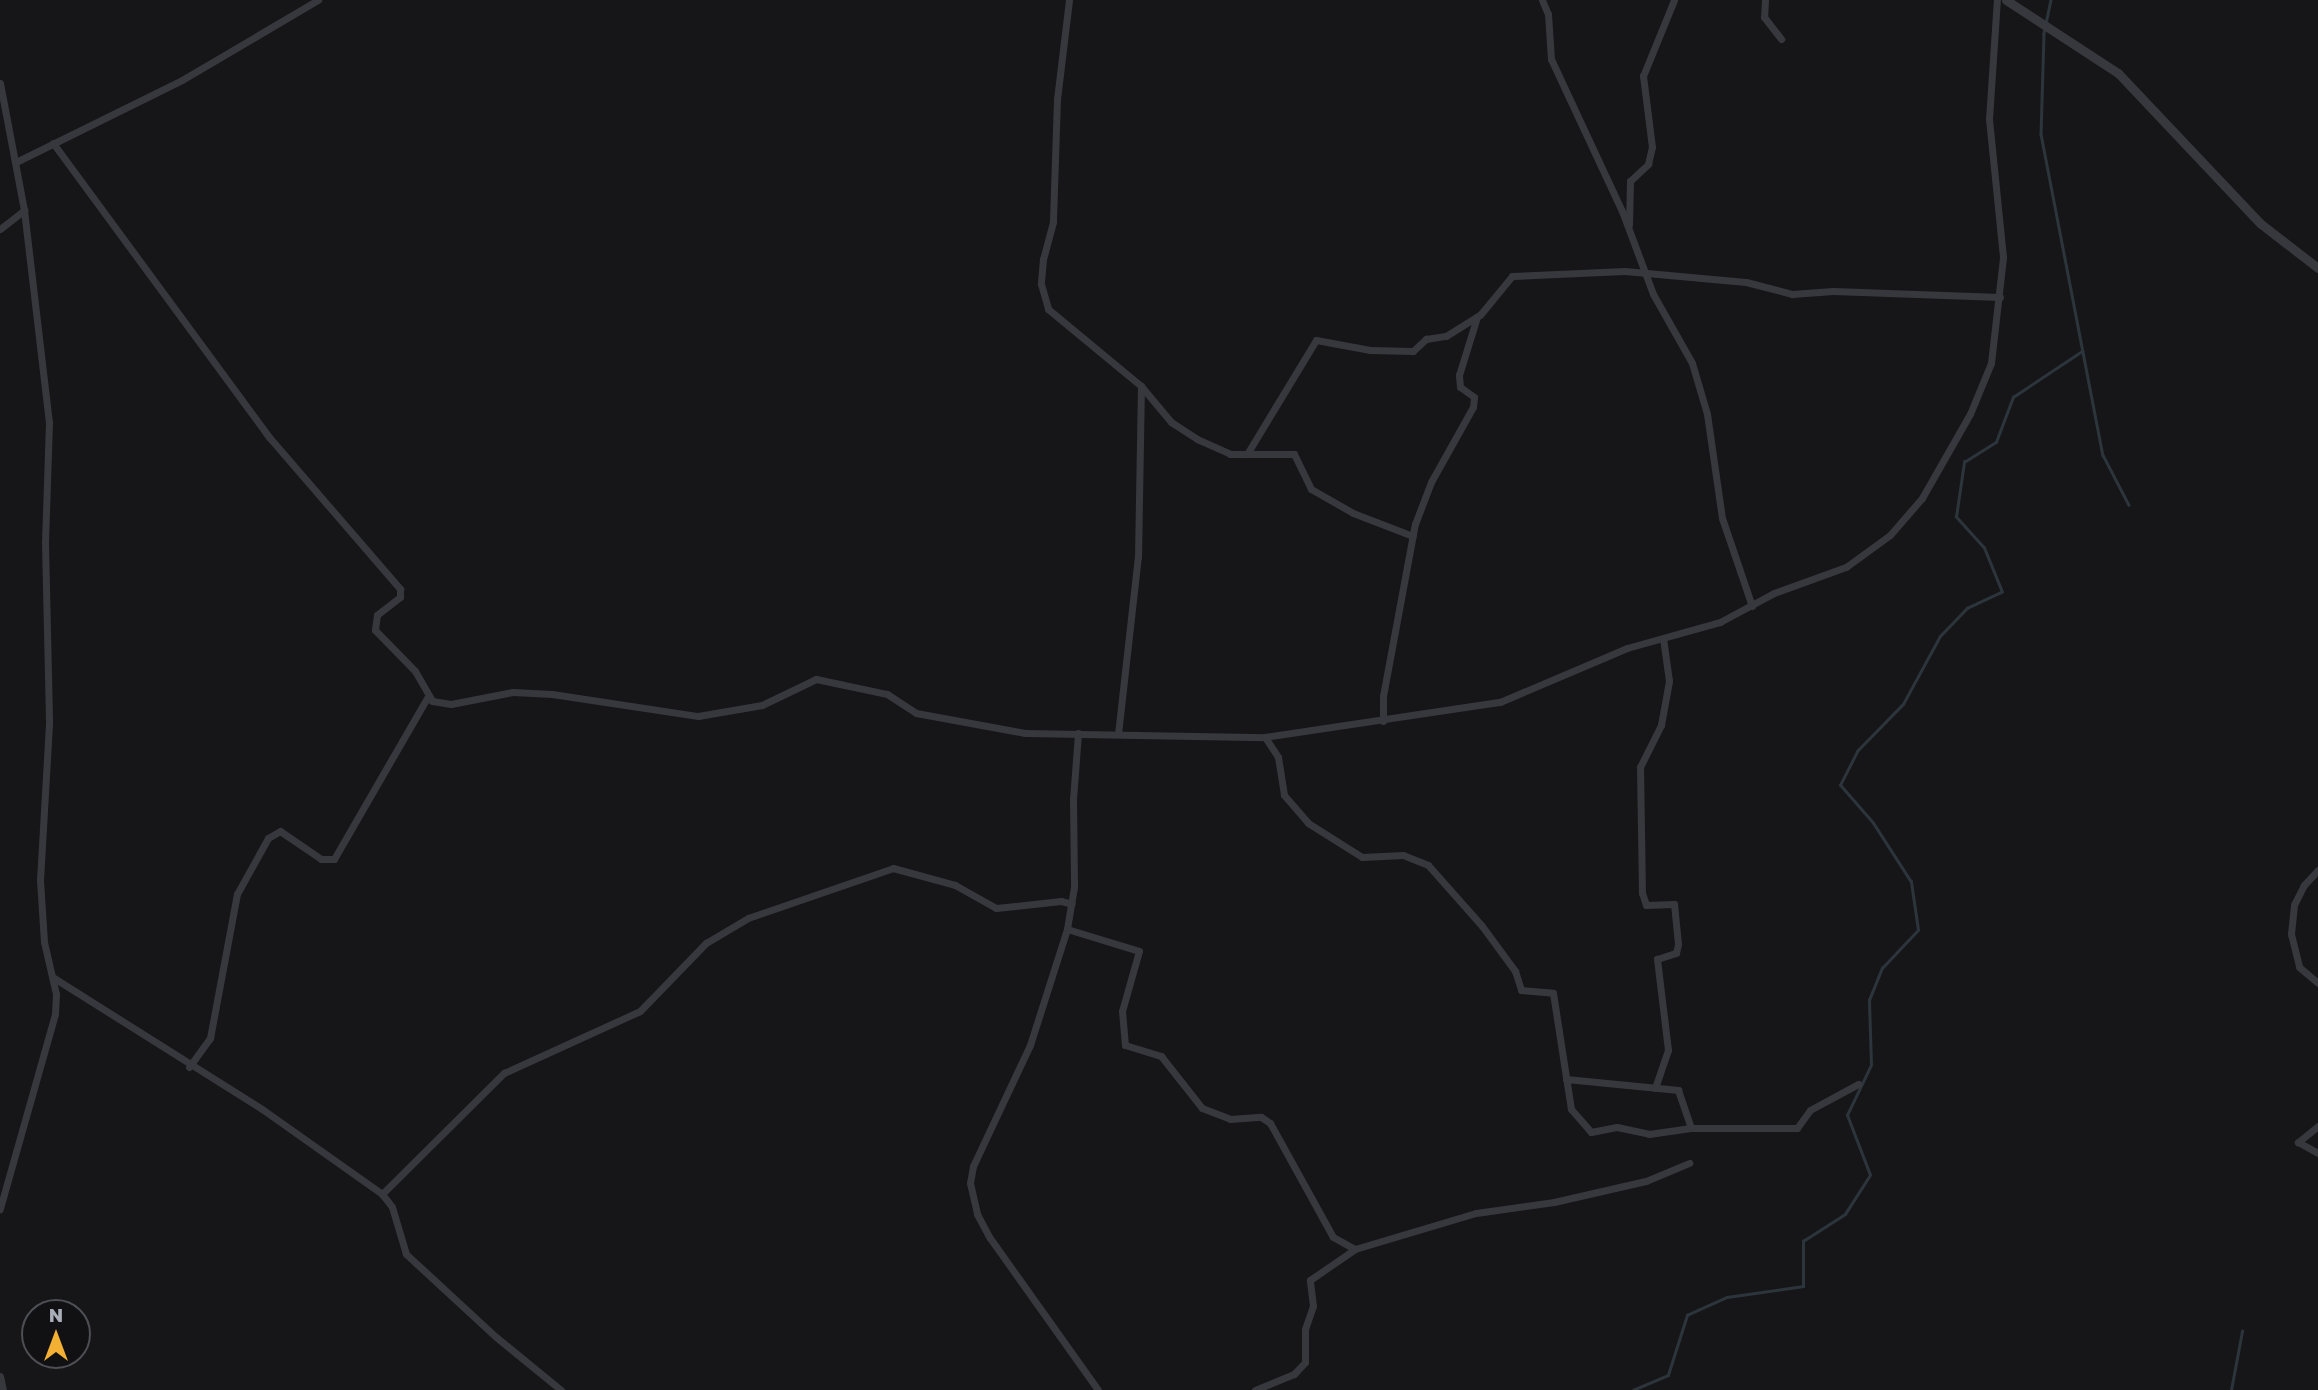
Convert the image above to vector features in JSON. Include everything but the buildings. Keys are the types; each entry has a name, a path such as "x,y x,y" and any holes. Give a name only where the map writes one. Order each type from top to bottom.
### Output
{"street":[{"path":"16,163 182,80 318,0"},
{"path":"1069,0 1059,74 1056,189 1043,259 1043,297 1060,321 1141,386 1182,430 1225,453 1294,454 1306,483 1319,494 1353,513 1413,536"},
{"path":"1542,0 1548,11"},
{"path":"1550,0 1548,11 1551,59 1628,227 1644,272 1677,332 1681,351 1692,363 1707,414 1722,518 1752,606"},
{"path":"1628,227 1630,181 1636,171 1648,164 1652,147 1643,76 1674,0"},
{"path":"1765,0 1763,17 1781,39"},
{"path":"427,698 451,704 513,692 552,694 698,716 762,705 817,679 887,694 916,713 1025,733 1265,737 1500,702 1627,648 1720,622 1774,593 1846,567 1880,544 1922,498 1983,386 1995,343 2003,257 1989,119 1997,0"},
{"path":"2006,0 2057,29 2118,73 2261,223 2318,268"},
{"path":"0,83 24,210 50,422 45,542 50,724 40,880 44,942 54,978 55,1014 3,1185 0,1209"},
{"path":"0,136 12,138"},
{"path":"53,143 269,437 400,589 400,597 377,615 375,630 415,671 427,698"},
{"path":"0,229 24,210"},
{"path":"1247,454 1316,340 1370,350 1410,352 1426,339 1446,335 1477,317 1512,276 1644,272 1753,283 1793,294 1833,291 2000,297"},
{"path":"1383,721 1384,687 1413,536 1425,496 1473,407 1474,397 1460,387 1459,376 1477,317"},
{"path":"1118,734 1138,557 1141,386"},
{"path":"1655,1088 1668,1050 1657,959 1676,953 1678,944 1674,904 1646,905 1642,893 1640,767 1661,724 1670,681 1663,638"},
{"path":"190,1067 210,1038 237,894 268,838 280,831 321,859 334,859 427,698"},
{"path":"1078,733 1072,904 1067,929 1030,1045 973,1166 970,1182 977,1214 990,1238 1098,1390"},
{"path":"1265,737 1278,757 1284,795 1308,823 1362,857 1403,855 1428,865 1482,926 1515,971 1521,990 1553,993 1572,1109 1591,1132 1620,1127 1660,1133 1691,1128 1797,1128 1810,1110 1858,1084"},
{"path":"382,1195 504,1073 640,1011 706,943 748,918 893,869 913,870 955,884 996,908 1061,901 1072,904"},
{"path":"2318,870 2304,885 2294,905 2291,934 2299,967 2318,984"},
{"path":"1067,929 1139,951 1122,1011 1125,1045 1161,1056 1202,1108 1230,1119 1261,1117 1270,1123 1333,1237 1355,1250"},
{"path":"54,978 190,1067 262,1109 382,1195 392,1207 406,1254 496,1337 561,1390"},
{"path":"1566,1080 1680,1092 1691,1128"},
{"path":"2318,1126 2298,1142 2318,1153"},
{"path":"1255,1390 1294,1374 1305,1362 1305,1329 1313,1306 1310,1280 1355,1250 1465,1215 1565,1200 1646,1181 1689,1163"},
{"path":"0,1376 3,1390"}],"waterway":[{"path":"2051,0 2044,34 2041,134 2103,455 2129,505"},
{"path":"1633,1390 1668,1375 1687,1315 1727,1297 1803,1286 1803,1241 1845,1214 1870,1175 1847,1115 1871,1065 1869,1000 1882,968 1918,930 1911,882 1873,823 1840,785 1857,751 1903,704 1940,636 1967,608 2002,592 1984,548 1956,517 1964,462 1996,442 2013,397 2082,351"},
{"path":"2231,1390 2242,1331"}]}
